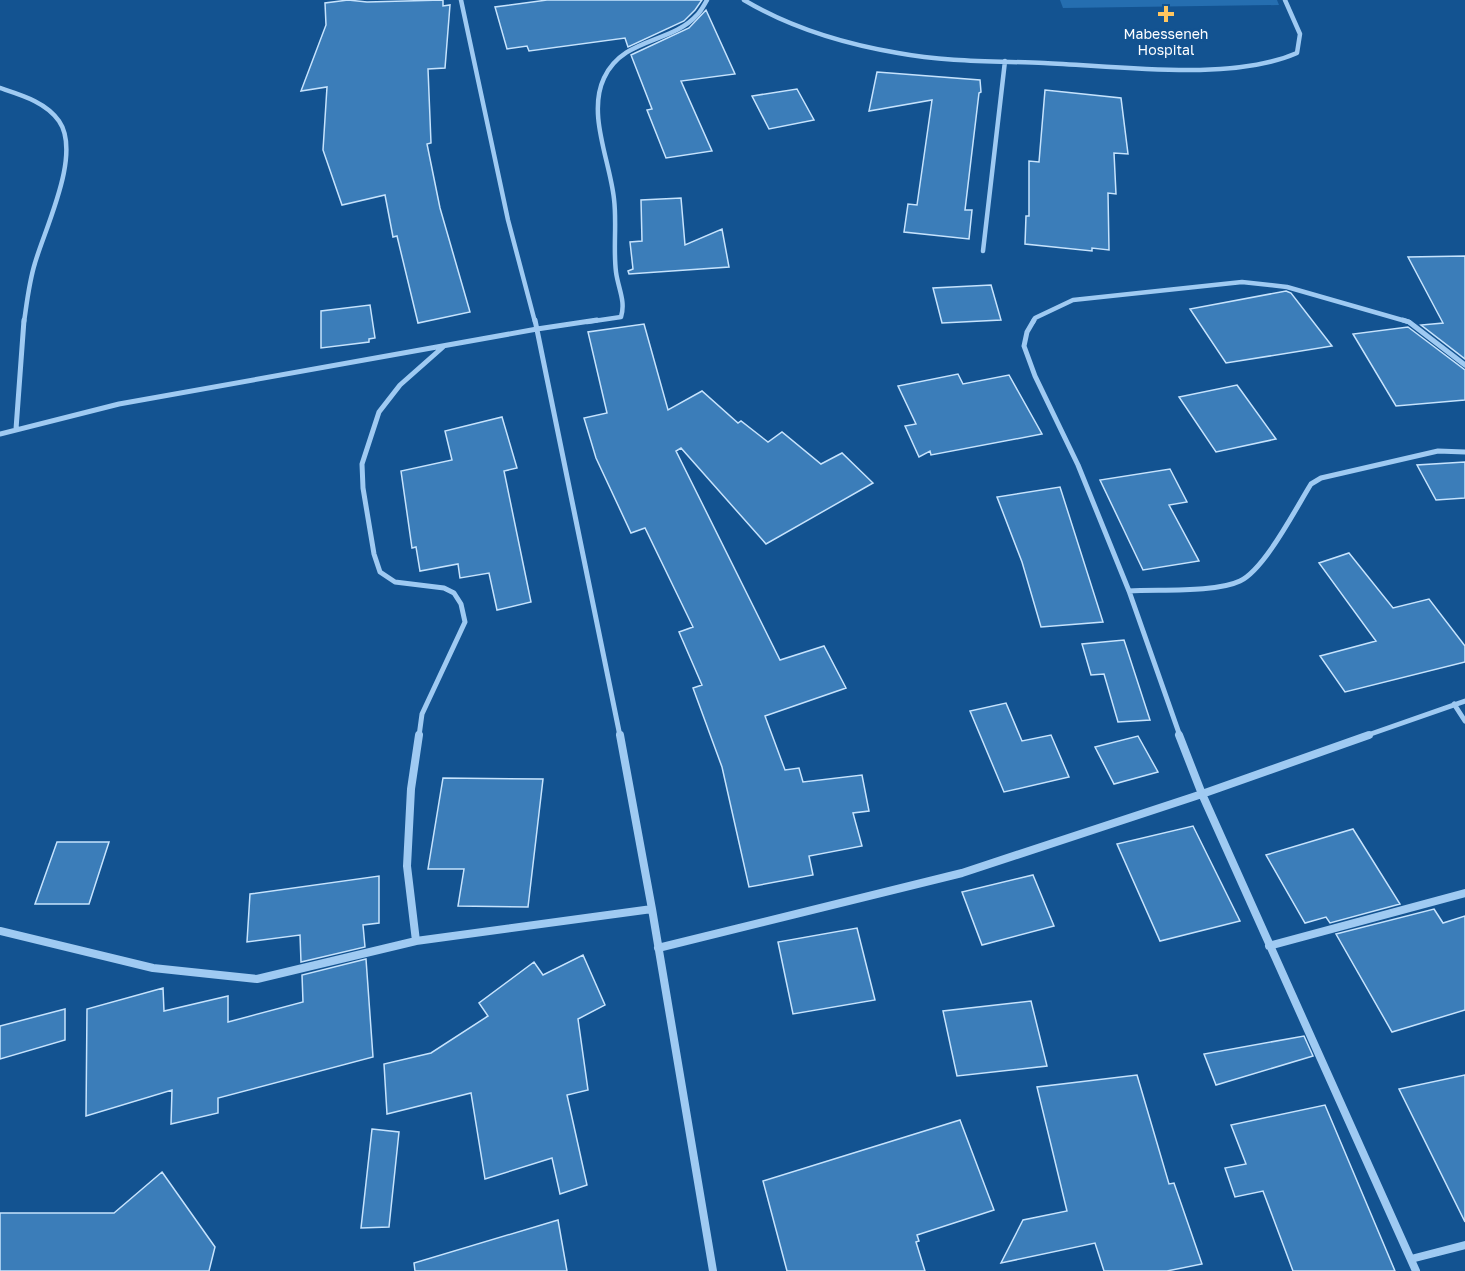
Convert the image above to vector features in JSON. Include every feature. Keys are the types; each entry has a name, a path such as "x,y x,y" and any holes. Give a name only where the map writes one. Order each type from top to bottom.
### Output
{"street":[{"path":"461,0 508,220 537,329 607,668 652,909 713,1271"},
{"path":"0,434 119,404 537,329 621,317 624,310 616,269 614,201 597,105 604,78 615,59 626,50 684,25 702,12 707,0"},
{"path":"744,0 799,26 888,53 920,57 1180,69 1272,63 1297,53 1300,34 1286,0"},
{"path":"983,251 1005,61"},
{"path":"0,88 46,108 58,118 65,132 67,143 66,163 55,207 33,272 25,311 19,352 16,429"},
{"path":"1416,1271 1202,794 1186,755 1129,591 1078,465 1035,376 1024,346 1035,318 1073,300 1242,282 1267,284 1408,322 1453,359 1465,365"},
{"path":"416,941 407,866 411,789 422,714 465,622 464,608 459,597 444,589 423,584 396,582 383,576 374,552 361,464 379,413 423,364 444,346"},
{"path":"1129,591 1220,585 1242,580 1258,566 1311,484 1321,478 1438,451 1465,452"},
{"path":"658,948 962,873 1202,794 1465,701"},
{"path":"1454,704 1465,721"},
{"path":"1269,945 1465,893"},
{"path":"0,931 153,968 257,979 416,941 652,909"},
{"path":"1411,1259 1465,1245"}],"shaded area":[{"path":"1060,0 1277,0 1279,5 1063,8"}],"building":[{"path":"348,0 367,2 443,0 443,6 450,5 445,68 428,69 431,143 427,144 440,208 470,312 418,323 397,236 393,237 385,195 342,205 323,150 327,87 301,91 326,25 325,3"},
{"path":"547,0 702,0 684,21 628,47 625,38 529,51 527,46 507,49 495,7"},
{"path":"706,10 735,74 681,81 712,151 666,158 647,110 652,109 631,55 689,28"},
{"path":"877,72 980,80 981,92 979,93 965,210 972,210 969,239 904,232 908,204 917,205 932,100 869,111"},
{"path":"797,89 814,120 769,129 752,96"},
{"path":"1045,90 1121,98 1128,154 1114,153 1116,194 1108,193 1109,250 1092,248 1092,251 1025,244 1026,216 1029,216 1029,161 1039,162"},
{"path":"681,198 685,245 722,229 729,267 629,274 628,271 633,269 630,242 642,241 641,200"},
{"path":"1465,256 1465,359 1421,325 1443,323 1408,257"},
{"path":"991,285 1001,320 942,323 933,288"},
{"path":"1286,291 1291,293 1332,346 1226,363 1190,309"},
{"path":"370,305 375,338 369,339 369,342 321,348 321,311"},
{"path":"644,324 668,410 702,391 738,423 741,421 768,442 782,432 821,464 842,453 873,483 766,544 681,448 676,451 780,660 824,646 846,688 765,716 785,770 799,768 803,782 862,775 869,811 853,813 862,846 809,856 813,875 749,887 722,767 693,688 702,685 679,632 693,627 645,528 631,533 596,458 584,418 607,413 588,332"},
{"path":"1408,327 1465,370 1465,400 1396,406 1353,334"},
{"path":"958,374 963,384 1009,375 1042,434 931,455 930,451 919,457 905,426 916,424 898,386"},
{"path":"1237,385 1276,439 1216,452 1179,397"},
{"path":"502,417 517,468 504,471 531,602 497,610 489,573 460,578 458,564 420,571 416,547 412,548 401,471 452,460 445,431"},
{"path":"1465,462 1465,498 1436,500 1417,465"},
{"path":"1170,469 1187,502 1169,505 1199,561 1143,570 1100,480"},
{"path":"1060,487 1103,622 1041,627 1022,562 997,497"},
{"path":"1349,553 1393,608 1429,599 1465,646 1465,662 1345,692 1320,656 1376,641 1319,563"},
{"path":"1124,640 1150,720 1118,722 1104,674 1091,675 1082,644"},
{"path":"1006,703 1022,741 1051,735 1069,777 1004,792 970,711"},
{"path":"1138,736 1158,772 1114,784 1095,747"},
{"path":"443,778 543,779 528,907 458,906 464,869 428,869"},
{"path":"1193,826 1240,921 1160,941 1117,844"},
{"path":"1353,829 1400,904 1330,923 1326,917 1305,923 1266,855"},
{"path":"57,842 109,842 89,904 35,904"},
{"path":"1033,875 1054,926 982,945 962,892"},
{"path":"379,876 379,923 363,925 365,947 301,962 300,935 247,942 250,894"},
{"path":"1434,909 1443,923 1465,916 1465,1010 1392,1032 1336,934"},
{"path":"857,928 875,1000 793,1014 778,942"},
{"path":"583,955 605,1005 578,1019 588,1090 567,1095 587,1185 560,1194 552,1158 485,1179 471,1093 387,1114 384,1064 431,1053 488,1016 479,1003 534,962 543,975"},
{"path":"366,959 373,1057 218,1098 218,1113 171,1124 172,1090 86,1116 87,1009 163,988 164,1011 228,996 228,1022 303,1002 302,975"},
{"path":"1031,1001 1047,1066 957,1076 943,1011"},
{"path":"65,1009 65,1040 0,1059 0,1026"},
{"path":"1304,1036 1313,1056 1216,1085 1204,1054"},
{"path":"1137,1075 1169,1184 1174,1183 1202,1264 1167,1271 1104,1271 1095,1243 1001,1263 1023,1220 1067,1211 1037,1087"},
{"path":"1465,1075 1465,1222 1399,1089"},
{"path":"1325,1105 1395,1271 1293,1271 1263,1191 1235,1197 1225,1168 1246,1164 1231,1125"},
{"path":"960,1120 994,1210 917,1235 919,1241 916,1242 925,1271 787,1271 763,1181"},
{"path":"372,1129 399,1132 389,1227 361,1228"},
{"path":"162,1172 215,1247 209,1271 0,1271 0,1213 114,1213"},
{"path":"558,1220 567,1271 415,1271 414,1263"}],"place":[{"name":"Mabesseneh Hospital","path":"1166,14"}]}
